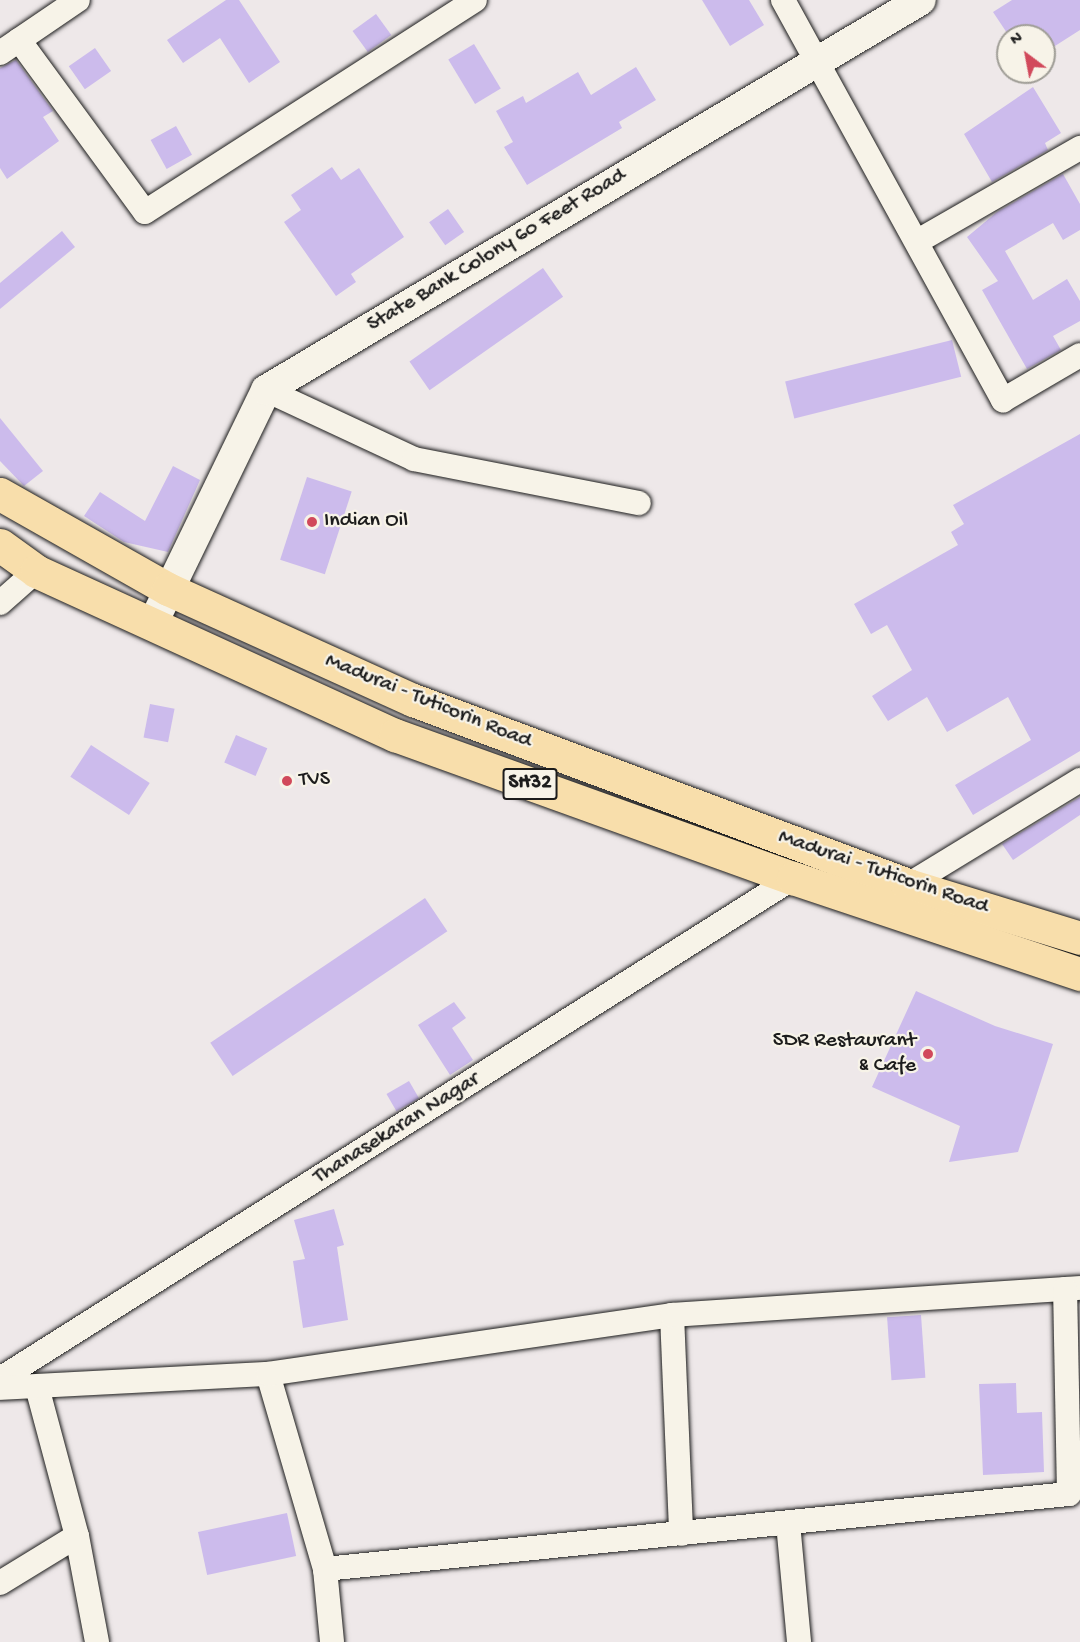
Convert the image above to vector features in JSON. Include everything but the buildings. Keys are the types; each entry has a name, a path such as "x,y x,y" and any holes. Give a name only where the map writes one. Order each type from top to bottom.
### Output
{"main road":[{"name":"Madurai - Tuticorin Road","path":"0,494 168,590 413,700 908,885 1080,938"},
{"name":"Madurai - Tuticorin Road","path":"0,545 36,572 395,735 794,879 1080,974"}],"street":[{"path":"78,0 10,47 145,212 475,0"},
{"path":"783,0 818,58 1003,400 1080,355"},
{"name":"State Bank Colony 60 Feet Road","path":"266,390 818,58 921,0"},
{"path":"918,241 1080,147"},
{"path":"152,625 266,390 414,459 639,503"},
{"path":"0,603 36,572"},
{"path":"908,885 1080,780"},
{"name":"Thanasekaran Nagar","path":"0,1379 794,879"},
{"path":"0,1388 268,1374 672,1315 1073,1289 1069,1494 325,1569"},
{"path":"672,1315 681,1534"},
{"path":"268,1374 325,1569 332,1642"},
{"path":"37,1387 77,1536 97,1642"},
{"path":"788,1523 799,1642"},
{"path":"0,1583 77,1536"}],"place":[{"name":"Indian Oil","path":"312,522"},
{"name":"TVS","path":"287,781"},
{"name":"SDR Restaurant & Cafe","path":"928,1054"}]}
